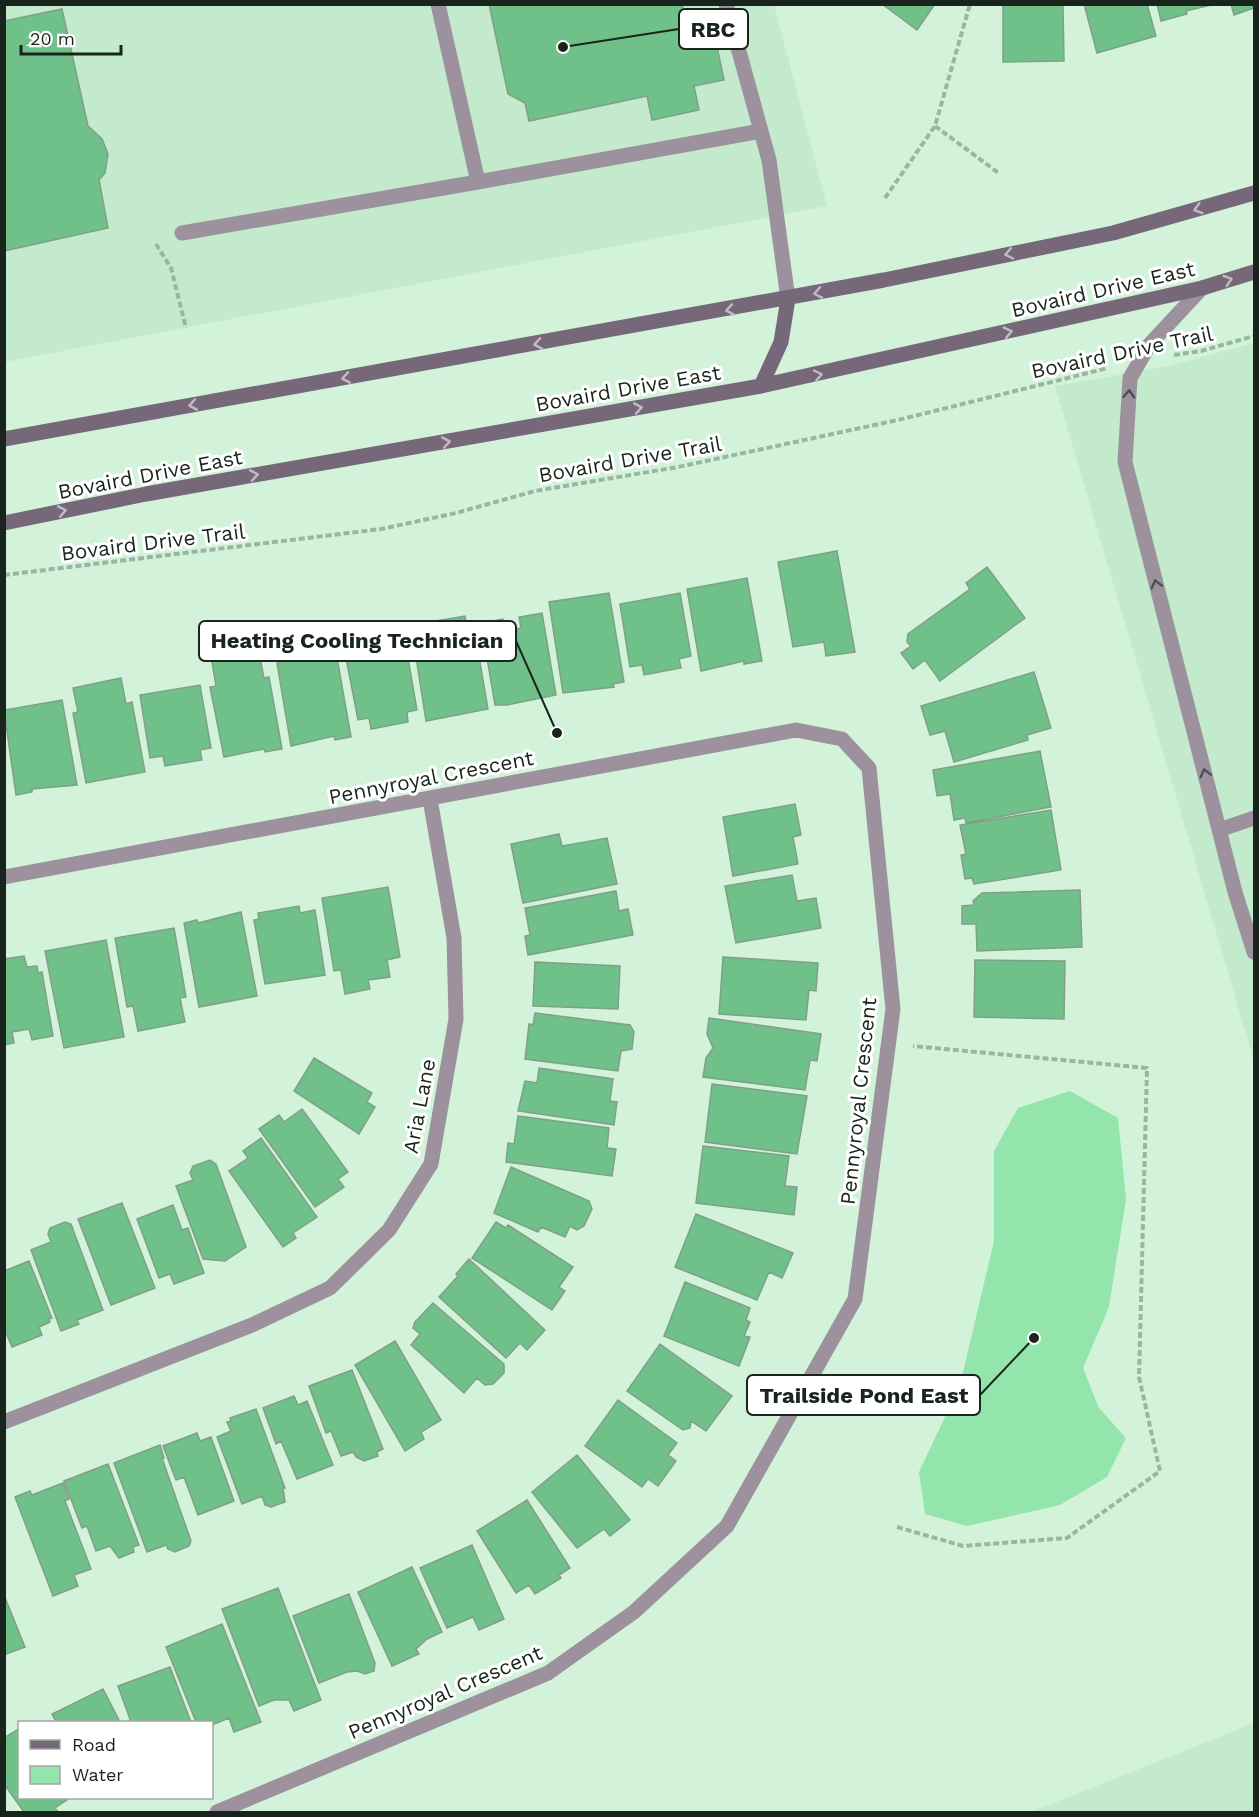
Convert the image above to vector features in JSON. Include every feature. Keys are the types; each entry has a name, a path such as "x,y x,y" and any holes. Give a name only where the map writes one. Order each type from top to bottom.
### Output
{"main road":[{"path":"4,439 788,299 1113,233 1254,193"},
{"name":"Bovaird Drive East","path":"4,523 146,494 761,386 1202,288 1254,272"},
{"path":"761,386 781,342 788,299"}],"street":[{"path":"438,4 478,182"},
{"path":"726,4 769,160 788,299"},
{"path":"182,232 761,131"},
{"path":"1202,288 1155,337 1130,378 1125,462 1235,892 1254,952"},
{"name":"Pennyroyal Crescent","path":"4,877 796,730 842,739 869,768 893,1010 855,1299 728,1526 634,1612 548,1673 217,1812"},
{"name":"Aria Lane","path":"4,1422 252,1325 330,1288 389,1230 431,1164 456,1019 454,938 430,799"},
{"path":"1220,830 1254,818"}],"path":[{"path":"885,198 935,126 970,4"},
{"path":"935,126 1000,174"},
{"path":"156,244 171,268 186,328"},
{"name":"Bovaird Drive Trail","path":"4,575 381,529 456,513 535,491 678,467 898,420 1140,359 1201,351 1254,336"},
{"path":"889,1042 1147,1068 1139,1377 1161,1471 1066,1538 963,1546 897,1527"}],"shaded area":[{"path":"5,5 774,5 827,206 5,362"},
{"path":"1254,343 1254,1061 1055,386 1164,367"},
{"path":"1254,1723 1254,1812 1031,1812"}],"water":[{"path":"1070,1091 1118,1118 1126,1199 1109,1307 1083,1368 1099,1408 1126,1438 1107,1477 1060,1505 967,1526 925,1514 919,1472 960,1385 994,1241 994,1151 1018,1108"}],"building":[{"path":"489,4 682,4 691,48 716,42 724,80 694,86 699,110 652,120 647,96 529,121 525,103 508,94"},
{"path":"882,4 935,4 917,30"},
{"path":"1003,4 1063,4 1064,61 1003,62"},
{"path":"1084,4 1147,4 1156,36 1097,53"},
{"path":"1157,4 1215,4 1186,11 1187,14 1161,21"},
{"path":"1231,4 1254,4 1254,8 1234,15"},
{"path":"62,9 88,126 102,139 108,154 105,173 99,180 108,228 4,251 4,21"},
{"path":"837,551 855,652 826,656 824,642 793,647 778,562"},
{"path":"987,567 1025,618 940,681 925,660 913,669 901,653 911,646 907,642 908,634 970,589 966,583"},
{"path":"747,578 762,661 744,664 744,661 701,671 687,589"},
{"path":"609,593 624,682 613,684 614,687 563,693 549,602"},
{"path":"680,593 691,656 679,659 681,668 644,675 642,665 630,667 620,604"},
{"path":"542,613 556,695 507,705 495,705 481,623 503,619 505,631 521,628 519,617"},
{"path":"465,616 469,640 476,639 488,709 426,721 415,650 420,649 417,624"},
{"path":"406,647 417,710 407,712 408,722 371,729 369,718 358,720 346,658"},
{"path":"336,652 351,737 335,740 334,736 291,746 277,663"},
{"path":"259,653 264,678 269,677 282,749 265,752 264,749 224,757 210,687 216,686 212,662"},
{"path":"1034,672 1051,728 1027,735 1028,740 954,762 945,731 930,735 921,706"},
{"path":"121,678 126,704 132,702 145,772 86,783 73,713 78,712 73,688"},
{"path":"200,685 211,748 200,750 202,760 165,766 163,756 150,758 140,695"},
{"path":"62,700 77,785 32,789 32,792 16,795 4,710"},
{"path":"1040,751 1051,807 966,823 965,818 954,820 950,794 937,796 933,770"},
{"path":"795,804 801,835 793,837 798,864 733,876 723,817"},
{"path":"1051,810 1061,870 974,884 972,878 965,879 961,855 966,854 960,825"},
{"path":"559,834 562,846 607,838 617,884 523,903 511,844"},
{"path":"792,875 797,901 816,898 821,928 736,943 725,886"},
{"path":"388,887 400,957 387,960 390,977 368,980 370,989 345,994 341,970 334,971 322,898"},
{"path":"1080,890 1082,947 977,951 976,924 962,924 962,906 974,905 973,901 982,893"},
{"path":"616,891 619,911 628,909 633,935 528,955 525,936 530,935 525,908"},
{"path":"299,906 300,913 315,910 325,975 265,984 254,920 259,919 258,913"},
{"path":"241,912 257,996 199,1007 184,923 197,920 198,923"},
{"path":"174,928 186,997 180,998 185,1022 138,1031 133,1006 127,1007 115,938"},
{"path":"106,940 124,1037 64,1048 45,951"},
{"path":"24,956 27,967 37,966 38,973 42,972 53,1036 32,1040 29,1029 12,1032 14,1043 4,1045 4,959"},
{"path":"723,957 818,963 816,991 809,990 806,1020 719,1014"},
{"path":"975,960 1065,961 1064,1019 974,1017"},
{"path":"535,962 620,966 618,1009 533,1006"},
{"path":"535,1013 630,1025 634,1032 632,1049 621,1051 618,1071 525,1059 529,1024 533,1025"},
{"path":"709,1018 821,1034 817,1061 810,1060 805,1090 703,1077 706,1058 713,1048 707,1034"},
{"path":"314,1058 372,1093 367,1102 375,1107 359,1134 294,1091"},
{"path":"539,1068 613,1079 610,1101 617,1102 614,1125 518,1111 525,1081 537,1083"},
{"path":"712,1084 807,1096 797,1154 705,1142"},
{"path":"302,1109 348,1172 338,1179 344,1187 315,1207 259,1129 279,1115 284,1122"},
{"path":"518,1116 609,1128 607,1148 616,1149 612,1176 506,1162 508,1143 514,1144"},
{"path":"261,1138 317,1217 293,1233 296,1238 283,1247 229,1171 248,1158 243,1151"},
{"path":"703,1146 789,1156 785,1186 797,1187 794,1215 696,1203"},
{"path":"210,1160 216,1164 246,1247 225,1261 203,1259 176,1186 193,1180 190,1173 193,1166"},
{"path":"511,1167 589,1201 592,1209 584,1226 577,1230 570,1226 565,1237 541,1227 538,1232 494,1213"},
{"path":"122,1203 155,1288 111,1305 78,1219"},
{"path":"173,1205 182,1230 188,1228 204,1273 174,1284 170,1274 159,1278 137,1219"},
{"path":"696,1214 793,1253 782,1278 769,1272 757,1300 675,1267"},
{"path":"65,1222 71,1224 103,1310 77,1320 79,1324 61,1331 31,1250 51,1242 48,1234 50,1228"},
{"path":"496,1222 506,1228 508,1225 573,1267 559,1287 565,1291 552,1310 472,1258"},
{"path":"469,1259 545,1330 527,1350 520,1343 506,1358 439,1297 458,1276 456,1274"},
{"path":"29,1261 52,1318 49,1319 50,1322 39,1327 42,1335 12,1347 4,1328 4,1271"},
{"path":"685,1282 750,1308 746,1320 750,1322 744,1336 750,1337 739,1366 664,1336"},
{"path":"433,1303 504,1364 504,1373 493,1384 485,1385 477,1378 464,1393 411,1345 420,1334 413,1328 415,1322"},
{"path":"395,1341 441,1420 421,1432 424,1439 405,1451 355,1365"},
{"path":"660,1344 732,1396 706,1431 691,1421 690,1428 683,1430 627,1391"},
{"path":"352,1370 383,1449 377,1452 378,1456 364,1461 356,1457 353,1452 341,1456 331,1431 326,1433 309,1386"},
{"path":"294,1396 298,1405 307,1401 333,1465 297,1479 281,1441 276,1444 263,1408"},
{"path":"618,1400 677,1443 668,1455 676,1461 658,1486 648,1479 642,1487 585,1446"},
{"path":"256,1409 285,1488 283,1488 285,1502 271,1507 265,1505 262,1496 242,1504 217,1437 231,1431 227,1422 231,1421 230,1418"},
{"path":"197,1433 200,1441 211,1437 234,1501 198,1515 184,1477 176,1480 163,1446"},
{"path":"160,1445 164,1458 162,1458 191,1541 189,1546 175,1552 168,1549 166,1545 147,1552 114,1463"},
{"path":"577,1455 630,1520 610,1536 604,1529 577,1548 532,1492"},
{"path":"108,1464 139,1545 133,1547 134,1552 119,1558 110,1546 96,1551 87,1526 82,1528 64,1481"},
{"path":"63,1483 69,1499 65,1501 91,1569 74,1575 78,1586 53,1596 15,1497 30,1491 32,1495"},
{"path":"527,1500 570,1568 559,1575 561,1578 535,1594 529,1585 516,1593 477,1531"},
{"path":"472,1545 504,1619 479,1630 473,1617 447,1628 420,1568"},
{"path":"412,1567 442,1632 427,1639 416,1649 419,1654 392,1666 358,1592"},
{"path":"278,1588 321,1700 294,1711 289,1700 274,1700 259,1706 222,1609"},
{"path":"349,1594 375,1663 374,1671 365,1674 357,1671 347,1672 319,1683 293,1616"},
{"path":"4,1595 25,1647 4,1655"},
{"path":"222,1624 261,1722 234,1732 229,1718 213,1725 213,1721 196,1721 166,1647"},
{"path":"170,1667 191,1721 131,1721 118,1686"},
{"path":"103,1689 119,1721 56,1721 52,1714"},
{"path":"18,1729 18,1799 68,1799 55,1808 58,1812 24,1812 4,1784 4,1738"}],"place":[{"name":"RBC","path":"563,47"},
{"name":"Heating Cooling Technician","path":"557,733"},
{"name":"Trailside Pond East","path":"1034,1338"}]}
